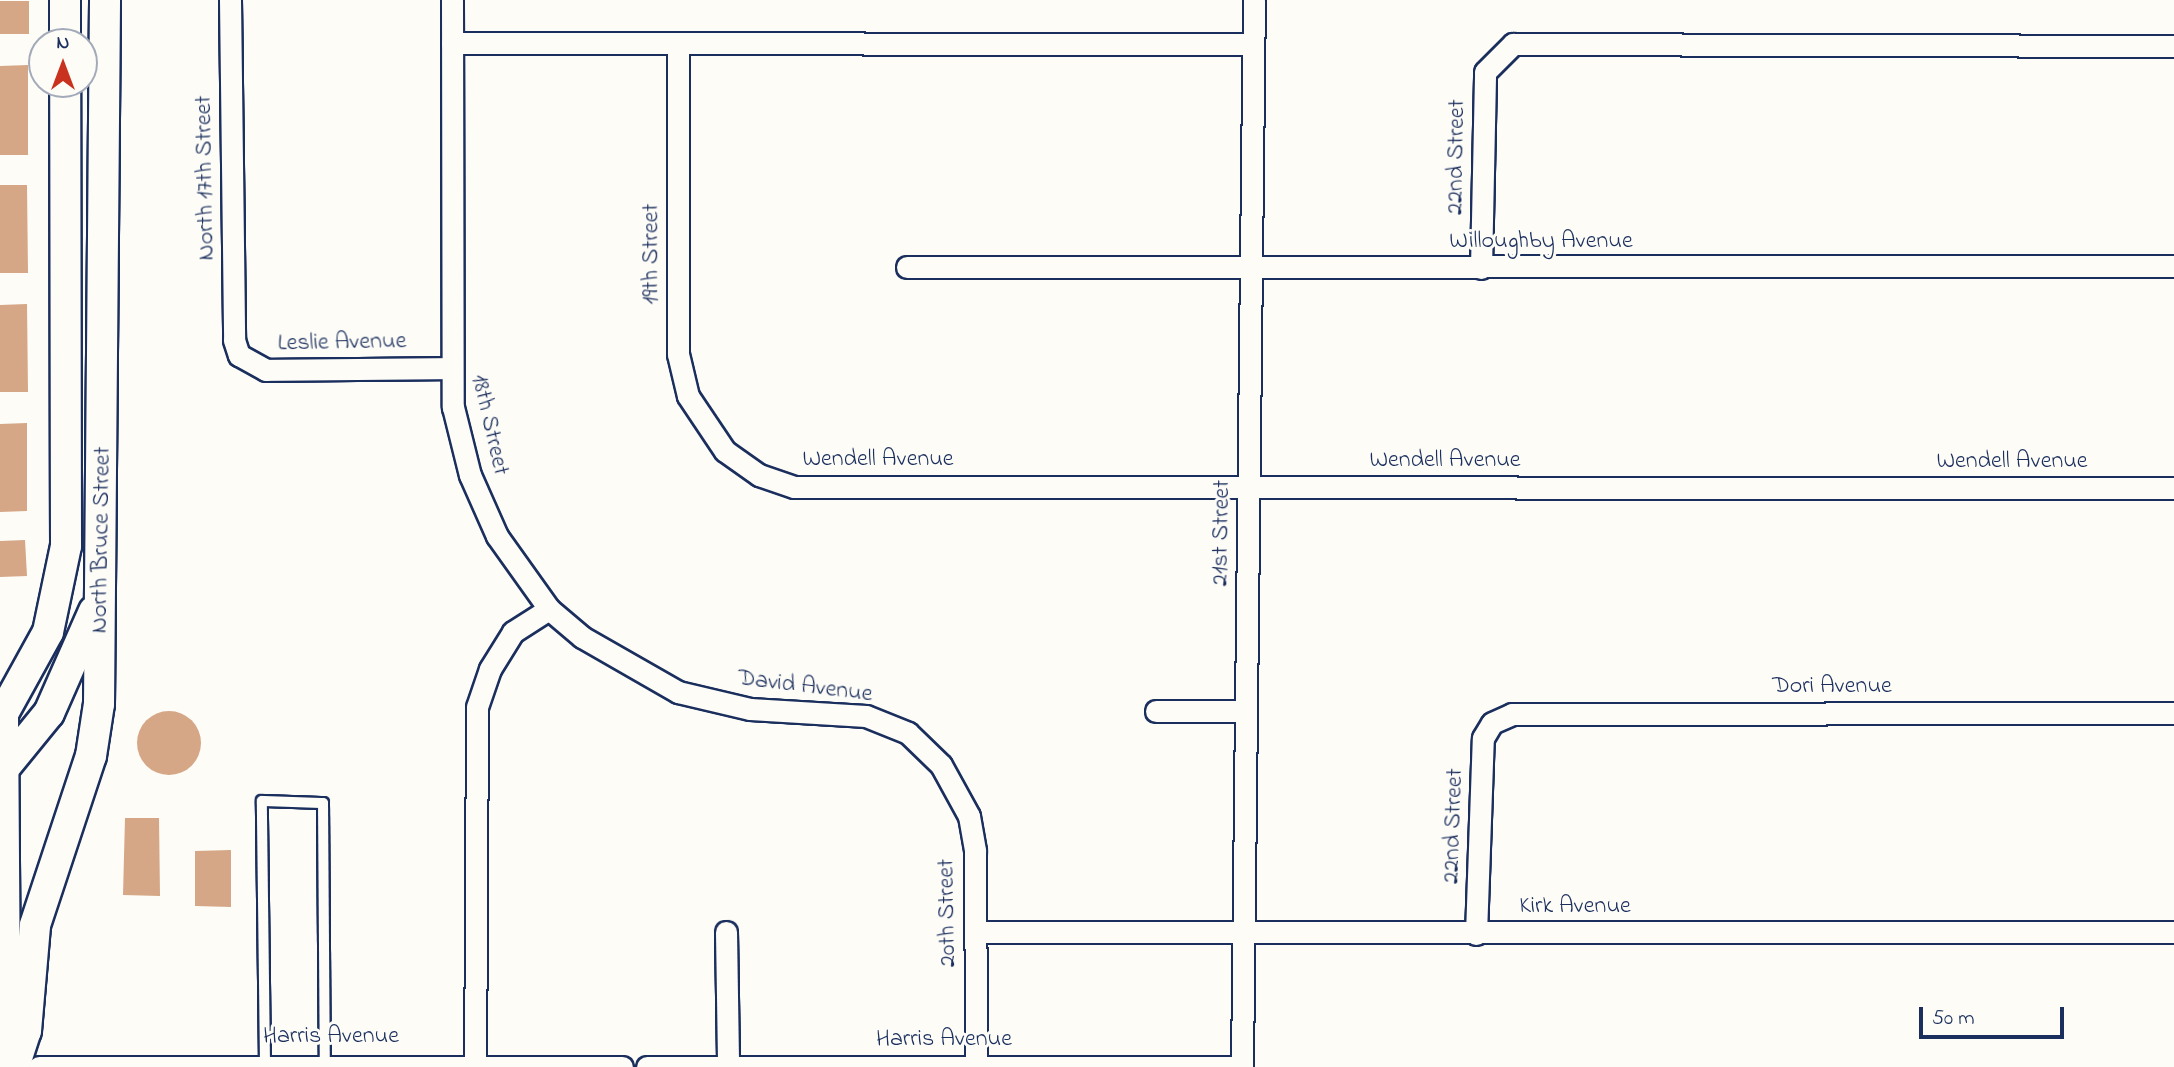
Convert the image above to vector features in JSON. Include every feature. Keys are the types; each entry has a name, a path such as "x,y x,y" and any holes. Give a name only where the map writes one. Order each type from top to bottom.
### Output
{"main road":[{"path":"65,0 65,28"},
{"name":"North Bruce Street","path":"13,1067 26,1031 27,967 41,899 91,756 99,704 105,0"},
{"name":"North Bruce Street","path":"13,1067 5,1033 1,718 48,632 66,547 65,98"},
{"path":"2,772 64,687 102,587"}],"street":[{"name":"North 17th Street","path":"230,0 234,340 239,355"},
{"name":"18th Street","path":"452,0 449,368 470,475 497,537 549,609"},
{"name":"21st Street","path":"1242,1066 1254,0"},
{"path":"452,43 1253,44"},
{"name":"19th Street","path":"678,44 678,354 688,397 725,451"},
{"name":"22nd Street","path":"1481,268 1485,72 1500,51 1513,44 2174,46"},
{"name":"Willoughby Avenue","path":"907,267 2174,266"},
{"name":"Leslie Avenue","path":"239,355 266,370 449,368"},
{"name":"Wendell Avenue","path":"725,451 759,475 794,487 2174,488"},
{"path":"475,1064 477,707 490,669 513,632 549,609"},
{"name":"David Avenue","path":"549,609 582,637 678,692 750,709 866,716 908,733 941,765"},
{"path":"1156,711 1246,711"},
{"name":"Dori Avenue","path":"1492,723 1511,714 2174,713"},
{"name":"22nd Street","path":"1476,934 1483,738 1492,723"},
{"name":"20th Street","path":"941,765 969,817 975,932 976,1067"},
{"path":"726,932 728,1066"},
{"name":"Kirk Avenue","path":"975,932 2174,932"},
{"name":"Harris Avenue","path":"39,1067 326,1063 622,1067"},
{"name":"Harris Avenue","path":"647,1067 1242,1066"}],"lane":[{"path":"265,1063 262,801 323,803 326,1063"}],"building":[{"path":"0,1 29,1 28,34 0,34"},
{"path":"28,65 28,155 0,155 0,66"},
{"path":"0,185 27,185 28,273 0,273"},
{"path":"27,304 28,392 0,392 0,305"},
{"path":"27,423 27,511 0,512 0,424"},
{"path":"25,540 27,576 0,577 0,541"},
{"path":"169,711 181,713 192,720 199,731 199,755 192,766 181,773 169,775 157,773 146,766 139,755 137,743 139,731 146,720 157,713"},
{"path":"125,818 159,818 160,896 123,895"},
{"path":"231,850 231,907 195,906 195,851"}]}
